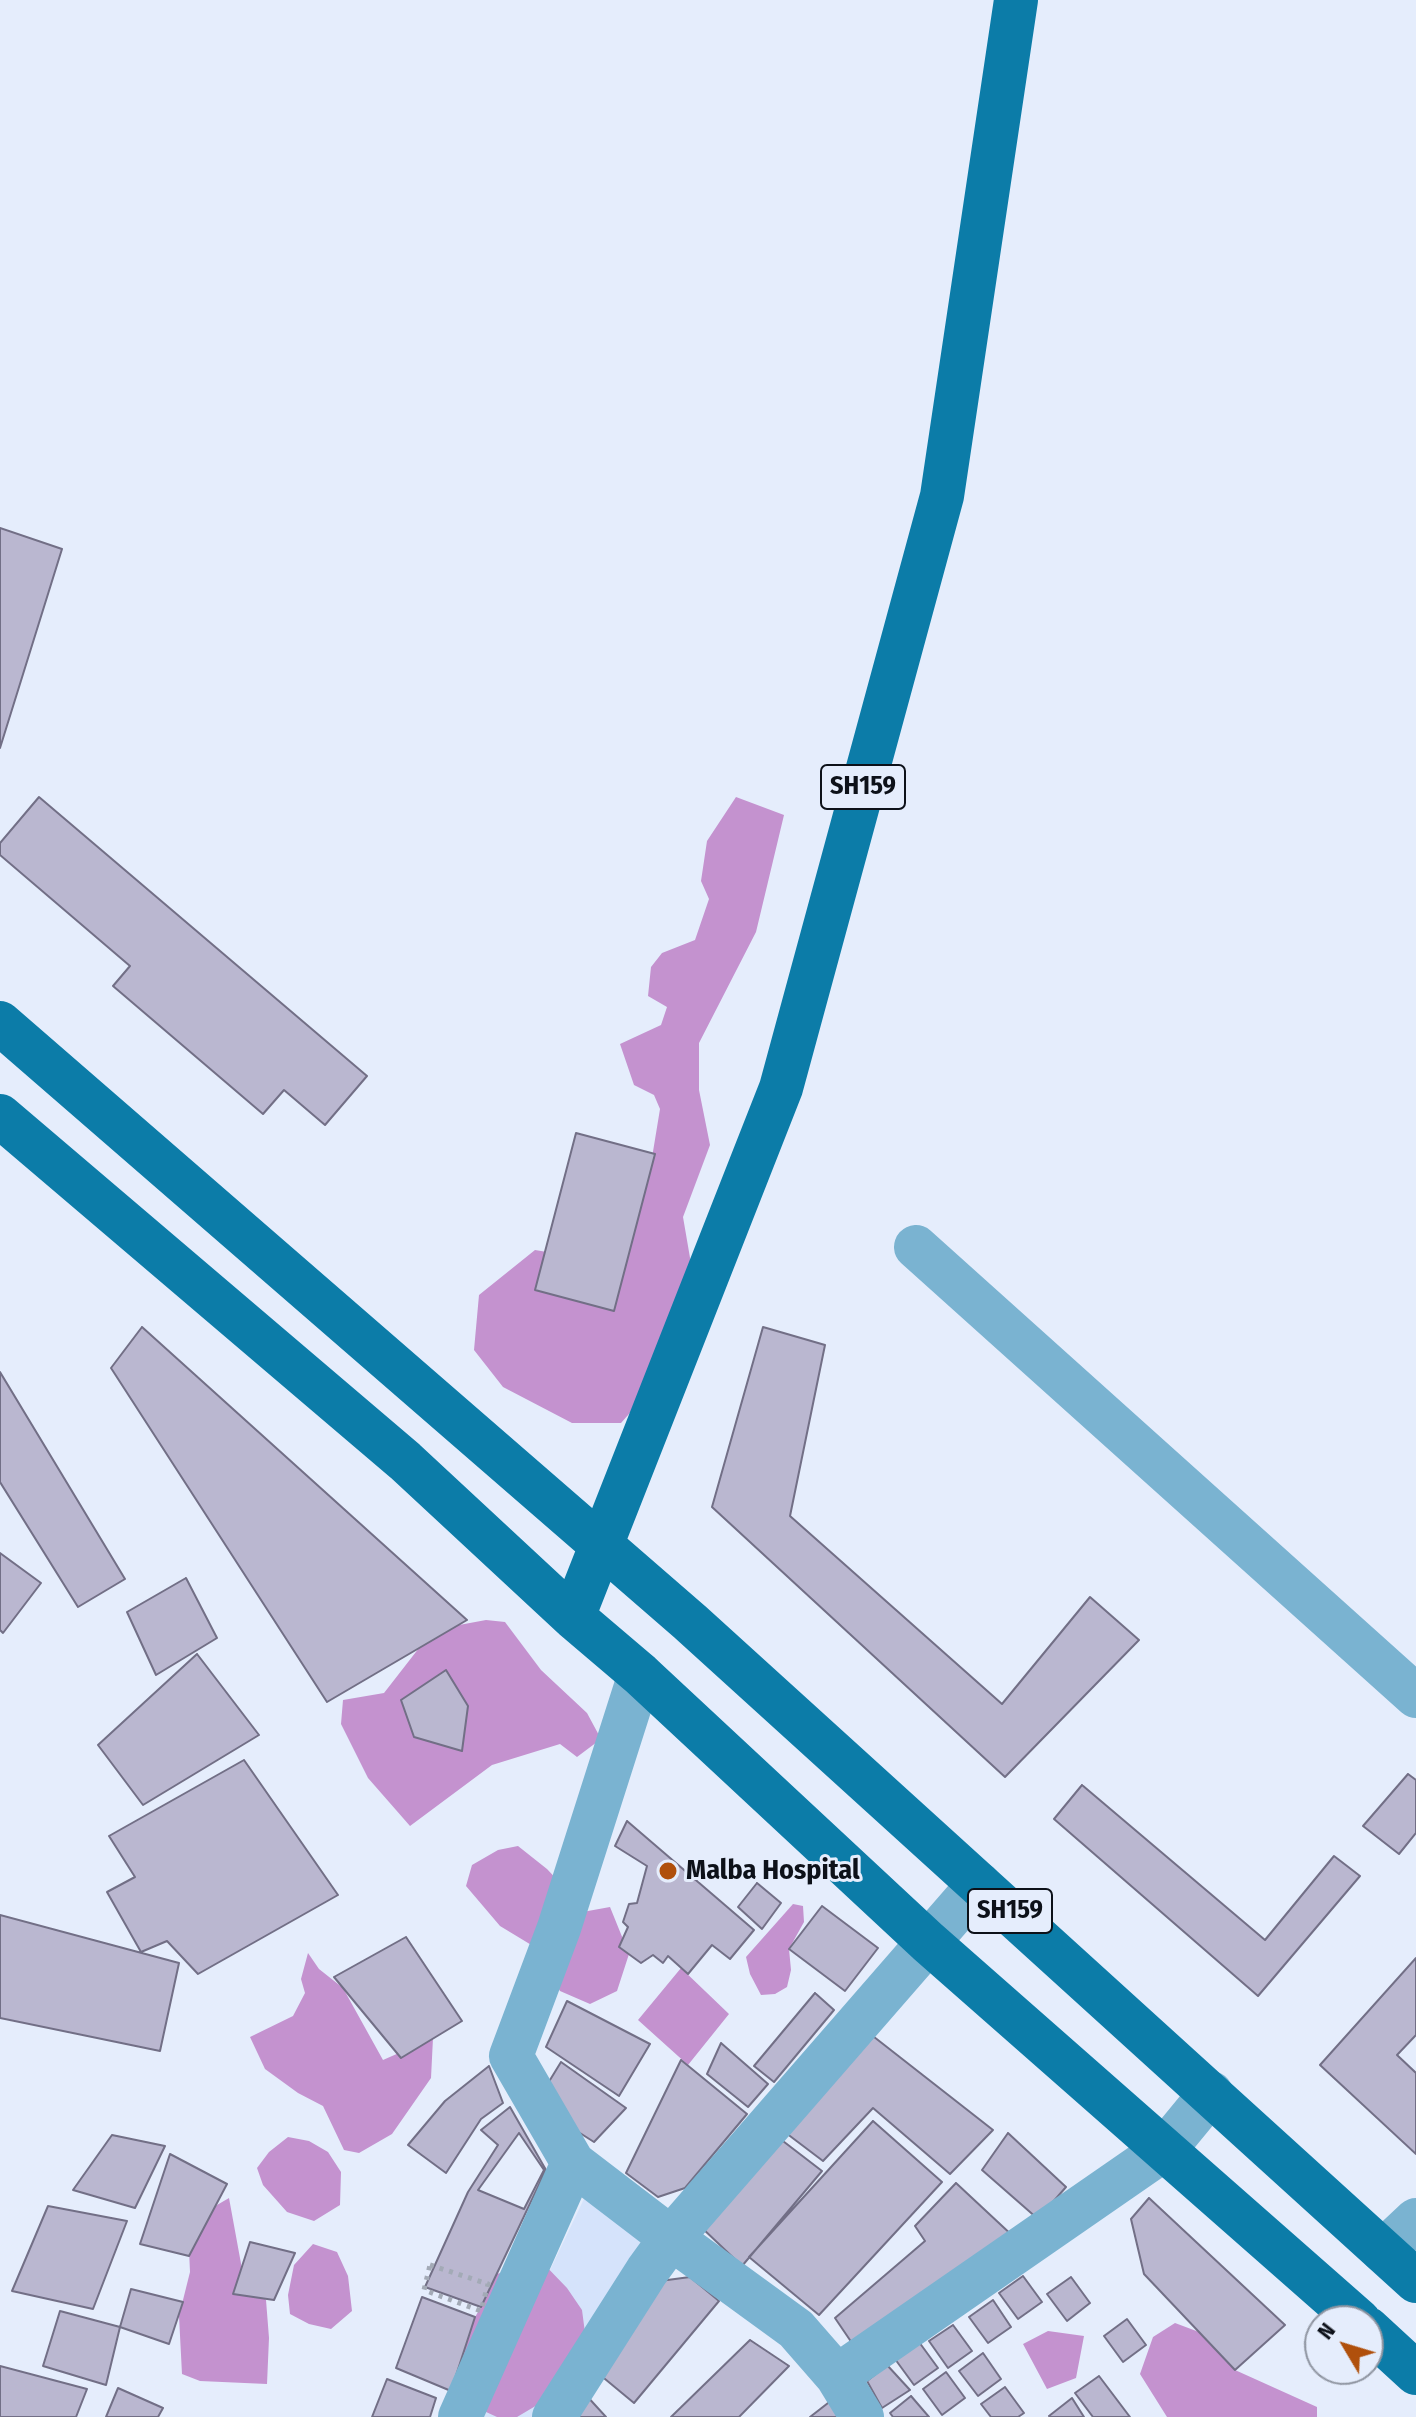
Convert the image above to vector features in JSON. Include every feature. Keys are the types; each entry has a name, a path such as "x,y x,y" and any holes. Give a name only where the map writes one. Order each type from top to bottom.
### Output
{"main road":[{"name":"SH159","path":"1016,0 938,512 781,1088 573,1617 640,1674 928,1942 1341,2305"},
{"path":"0,1023 602,1545"},
{"path":"0,1116 405,1461 573,1617"},
{"name":"SH159","path":"602,1545 1416,2281"},
{"path":"1384,2344 1416,2373"}],"street":[{"path":"916,1247 1416,1696"},
{"path":"640,1674 559,1928 511,2056 573,2163 796,2329 837,2376 862,2417"},
{"path":"554,2417 671,2238 979,1884"},
{"path":"837,2376 1165,2149 1211,2093"},
{"path":"460,2417 573,2163"},
{"path":"1383,2251 1416,2220"}],"path":[{"path":"430,2265 488,2284 481,2311 424,2290 430,2265"}],"shaded area":[{"path":"736,797 784,815 756,932 699,1043 699,1090 710,1145 683,1217 694,1281 667,1371 621,1423 572,1423 503,1387 474,1350 479,1295 535,1250 559,1254 648,1182 660,1109 654,1095 634,1085 620,1044 661,1025 667,1007 648,996 651,967 662,953 695,940 709,899 701,881 707,841"},
{"path":"486,1620 505,1622 541,1670 587,1713 601,1739 577,1757 560,1744 492,1765 410,1826 368,1778 341,1724 343,1700 384,1693 419,1648 443,1628"},
{"path":"518,1846 563,1886 533,1946 500,1926 466,1886 472,1865 498,1850"},
{"path":"793,1904 803,1906 804,1922 789,1949 791,1970 787,1987 775,1994 761,1995 750,1974 746,1957"},
{"path":"610,1907 629,1954 617,1991 590,2004 560,1991 545,1966 577,1913"},
{"path":"308,1953 319,1969 343,1988 383,2060 433,2038 431,2078 392,2134 359,2153 344,2150 323,2106 298,2093 265,2069 250,2037 293,2016 305,1993 301,1979"},
{"path":"681,1968 729,2014 688,2065 638,2020"},
{"path":"288,2137 309,2141 328,2152 341,2172 340,2205 314,2221 287,2212 263,2185 257,2168 269,2152"},
{"path":"592,2182 648,2251 543,2417 480,2417"},
{"path":"229,2198 242,2269 266,2300 269,2338 267,2384 200,2381 182,2374 179,2316 190,2272 189,2250 197,2229 217,2205"},
{"path":"313,2244 337,2252 348,2276 352,2311 331,2329 309,2324 290,2314 288,2295 294,2265"},
{"path":"540,2260 567,2288 582,2310 587,2348 576,2382 517,2417 497,2417 460,2400 456,2349 497,2274"},
{"path":"1175,2323 1199,2332 1235,2370 1317,2407 1317,2417 1167,2417 1140,2374 1153,2337"},
{"path":"1048,2331 1084,2336 1076,2378 1047,2389 1023,2344"}],"building":[{"path":"0,528 62,549 0,748"},
{"path":"39,797 367,1076 325,1125 284,1090 263,1114 113,986 130,966 0,855 0,843"},
{"path":"576,1133 655,1154 614,1311 535,1290"},
{"path":"142,1327 467,1620 327,1702 111,1368"},
{"path":"763,1327 825,1345 790,1516 1002,1704 1090,1597 1139,1640 1005,1777 712,1507"},
{"path":"0,1372 125,1579 78,1607 0,1482"},
{"path":"0,1553 41,1583 3,1633 0,1630"},
{"path":"186,1578 217,1638 156,1675 127,1612"},
{"path":"197,1654 259,1735 143,1805 98,1745"},
{"path":"446,1670 468,1706 462,1751 414,1737 401,1700"},
{"path":"244,1760 338,1895 198,1974 167,1941 141,1952 107,1892 135,1877 109,1836"},
{"path":"1408,1774 1416,1780 1416,1833 1399,1854 1363,1826"},
{"path":"1082,1785 1265,1940 1334,1856 1360,1876 1258,1996 1054,1819"},
{"path":"627,1821 754,1930 730,1959 712,1945 688,1974 668,1956 663,1963 653,1955 641,1963 619,1947 628,1927 623,1922 629,1904 637,1903 647,1866 615,1846"},
{"path":"757,1883 781,1903 762,1929 738,1907"},
{"path":"822,1906 878,1948 845,1991 789,1949"},
{"path":"0,1915 179,1963 160,2051 0,2018"},
{"path":"406,1937 462,2021 401,2058 334,1977"},
{"path":"1416,1958 1416,2035 1397,2055 1416,2073 1416,2154 1320,2065"},
{"path":"815,1993 834,2010 774,2082 754,2066"},
{"path":"567,2001 650,2044 619,2096 546,2047"},
{"path":"869,2033 993,2130 950,2174 873,2108 823,2161 786,2133"},
{"path":"721,2043 768,2084 748,2107 707,2074"},
{"path":"681,2060 747,2114 685,2188 658,2197 626,2173"},
{"path":"561,2062 626,2108 594,2142 547,2112 542,2093"},
{"path":"489,2066 503,2103 481,2119 446,2173 408,2145 445,2101"},
{"path":"510,2107 546,2170 481,2307 425,2287 468,2192 498,2145 481,2130"},
{"path":"873,2121 942,2182 819,2315 749,2257"},
{"path":"519,2133 544,2170 524,2209 478,2190"},
{"path":"1008,2133 1066,2187 1038,2219 982,2170"},
{"path":"112,2135 165,2146 135,2208 73,2190"},
{"path":"779,2138 822,2171 742,2266 700,2226"},
{"path":"170,2154 227,2184 189,2256 140,2244"},
{"path":"956,2183 1015,2238 854,2346 835,2318 925,2241 915,2226"},
{"path":"1149,2198 1285,2325 1235,2370 1144,2274 1131,2219"},
{"path":"48,2206 127,2221 93,2309 12,2291"},
{"path":"250,2242 295,2253 274,2300 233,2294"},
{"path":"1023,2276 1042,2302 1018,2319 999,2293"},
{"path":"690,2277 719,2301 634,2403 599,2374 660,2281"},
{"path":"1071,2277 1090,2303 1067,2321 1047,2294"},
{"path":"131,2289 183,2302 169,2344 120,2327"},
{"path":"422,2297 475,2317 451,2391 396,2368"},
{"path":"993,2300 1011,2327 988,2343 969,2317"},
{"path":"60,2311 120,2327 106,2385 43,2366"},
{"path":"1127,2319 1146,2345 1123,2362 1104,2336"},
{"path":"953,2325 972,2351 948,2368 929,2341"},
{"path":"750,2340 789,2366 739,2417 671,2417"},
{"path":"919,2342 938,2368 914,2385 895,2359"},
{"path":"983,2353 1001,2379 978,2396 959,2371"},
{"path":"887,2365 910,2390 882,2408 867,2381"},
{"path":"0,2366 87,2389 76,2417 0,2417"},
{"path":"946,2372 965,2398 942,2415 923,2389"},
{"path":"1099,2376 1130,2417 1093,2417 1075,2393"},
{"path":"387,2379 436,2398 430,2417 372,2417"},
{"path":"1005,2387 1024,2413 1018,2417 991,2417 981,2404"},
{"path":"118,2388 163,2408 158,2417 106,2417"},
{"path":"585,2394 606,2417 567,2417"},
{"path":"837,2396 847,2417 810,2417"},
{"path":"911,2396 929,2417 893,2417 890,2413"},
{"path":"1072,2398 1084,2417 1049,2416"}],"place":[{"name":"Malba Hospital","path":"668,1871"}]}
